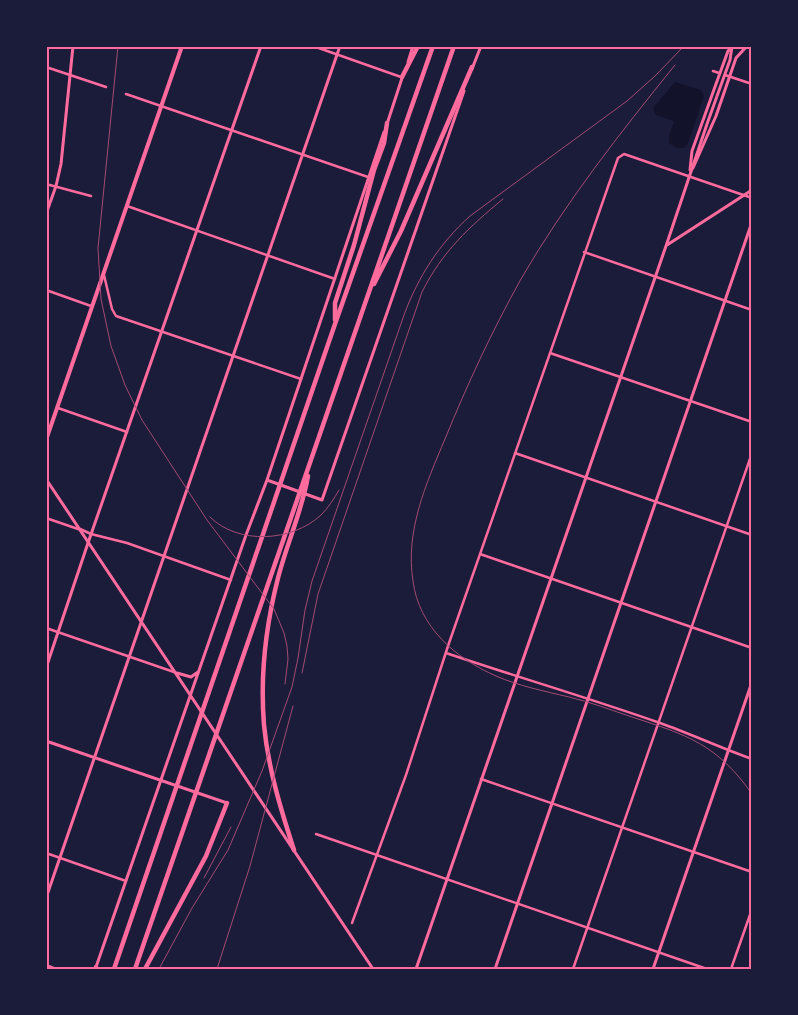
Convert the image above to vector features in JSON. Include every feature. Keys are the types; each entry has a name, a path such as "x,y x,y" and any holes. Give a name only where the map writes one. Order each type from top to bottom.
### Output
{"highway":[{"path":"402,78 418,46"},
{"path":"114,969 334,324 434,46"},
{"path":"135,969 454,46"},
{"path":"365,300 401,230 472,68"},
{"path":"334,324 335,303 384,142 387,124"},
{"path":"294,850 270,762 264,724 265,659 266,638 276,587 304,500 311,462"},
{"path":"145,969 206,856 227,803"}],"main road":[{"path":"46,214 56,186 61,164 73,46"},
{"path":"46,440 182,46"},
{"path":"46,668 261,46"},
{"path":"46,898 340,46"},
{"path":"96,968 198,672 267,480 413,46"},
{"path":"267,480 322,500 481,46"},
{"path":"690,176 692,151 728,51 733,46"},
{"path":"416,969 666,246 706,124 730,60 733,46"},
{"path":"690,176 737,56 747,46"},
{"path":"666,246 752,190"},
{"path":"745,196 752,194"},
{"path":"494,969 752,222"},
{"path":"46,479 373,969"},
{"path":"78,529 91,534"},
{"path":"176,673 191,677 198,672"},
{"path":"653,969 752,682"},
{"path":"46,741 160,782 227,803"}],"street":[{"path":"313,46 402,78"},
{"path":"46,67 106,87"},
{"path":"713,71 752,84"},
{"path":"126,94 368,177"},
{"path":"352,923 584,252 620,155 624,154 752,198"},
{"path":"46,184 91,196"},
{"path":"127,206 335,279"},
{"path":"584,252 752,310"},
{"path":"103,273 116,316 300,379"},
{"path":"46,290 91,306"},
{"path":"550,353 752,422"},
{"path":"57,408 127,432"},
{"path":"515,453 752,534"},
{"path":"574,969 752,453"},
{"path":"46,518 78,529"},
{"path":"91,534 164,556 231,580"},
{"path":"480,554 752,648"},
{"path":"46,628 176,673"},
{"path":"446,653 659,723 709,742 728,752 752,759"},
{"path":"481,779 752,872"},
{"path":"316,834 707,969"},
{"path":"46,853 126,881"},
{"path":"731,969 752,909"},
{"path":"46,965 56,969"}],"shaded area":[{"path":"675,82 701,90 704,96 688,143 684,148 677,148 669,143 669,136 674,121 656,115 653,108"}],"railway":[{"path":"118,46 98,248 101,299 111,346 125,385 142,420 207,520 274,609 287,646 288,659 285,684"},
{"path":"159,969 192,908 228,850 262,771 292,687 305,610 312,581 404,315 423,274 439,250 470,216 627,101 684,46"},
{"path":"675,65 614,143 556,223 521,279 500,318 480,358 424,491 412,544 413,581 417,598 431,627 453,650 481,669 514,683 577,699 652,723 685,736 713,752 726,763 752,794"},
{"path":"302,673 318,594 422,292 447,252 503,199"},
{"path":"210,517 222,526 250,536 281,535 295,531 321,515 339,490"},
{"path":"217,969 250,866 293,706"},
{"path":"204,878 231,827"}]}
